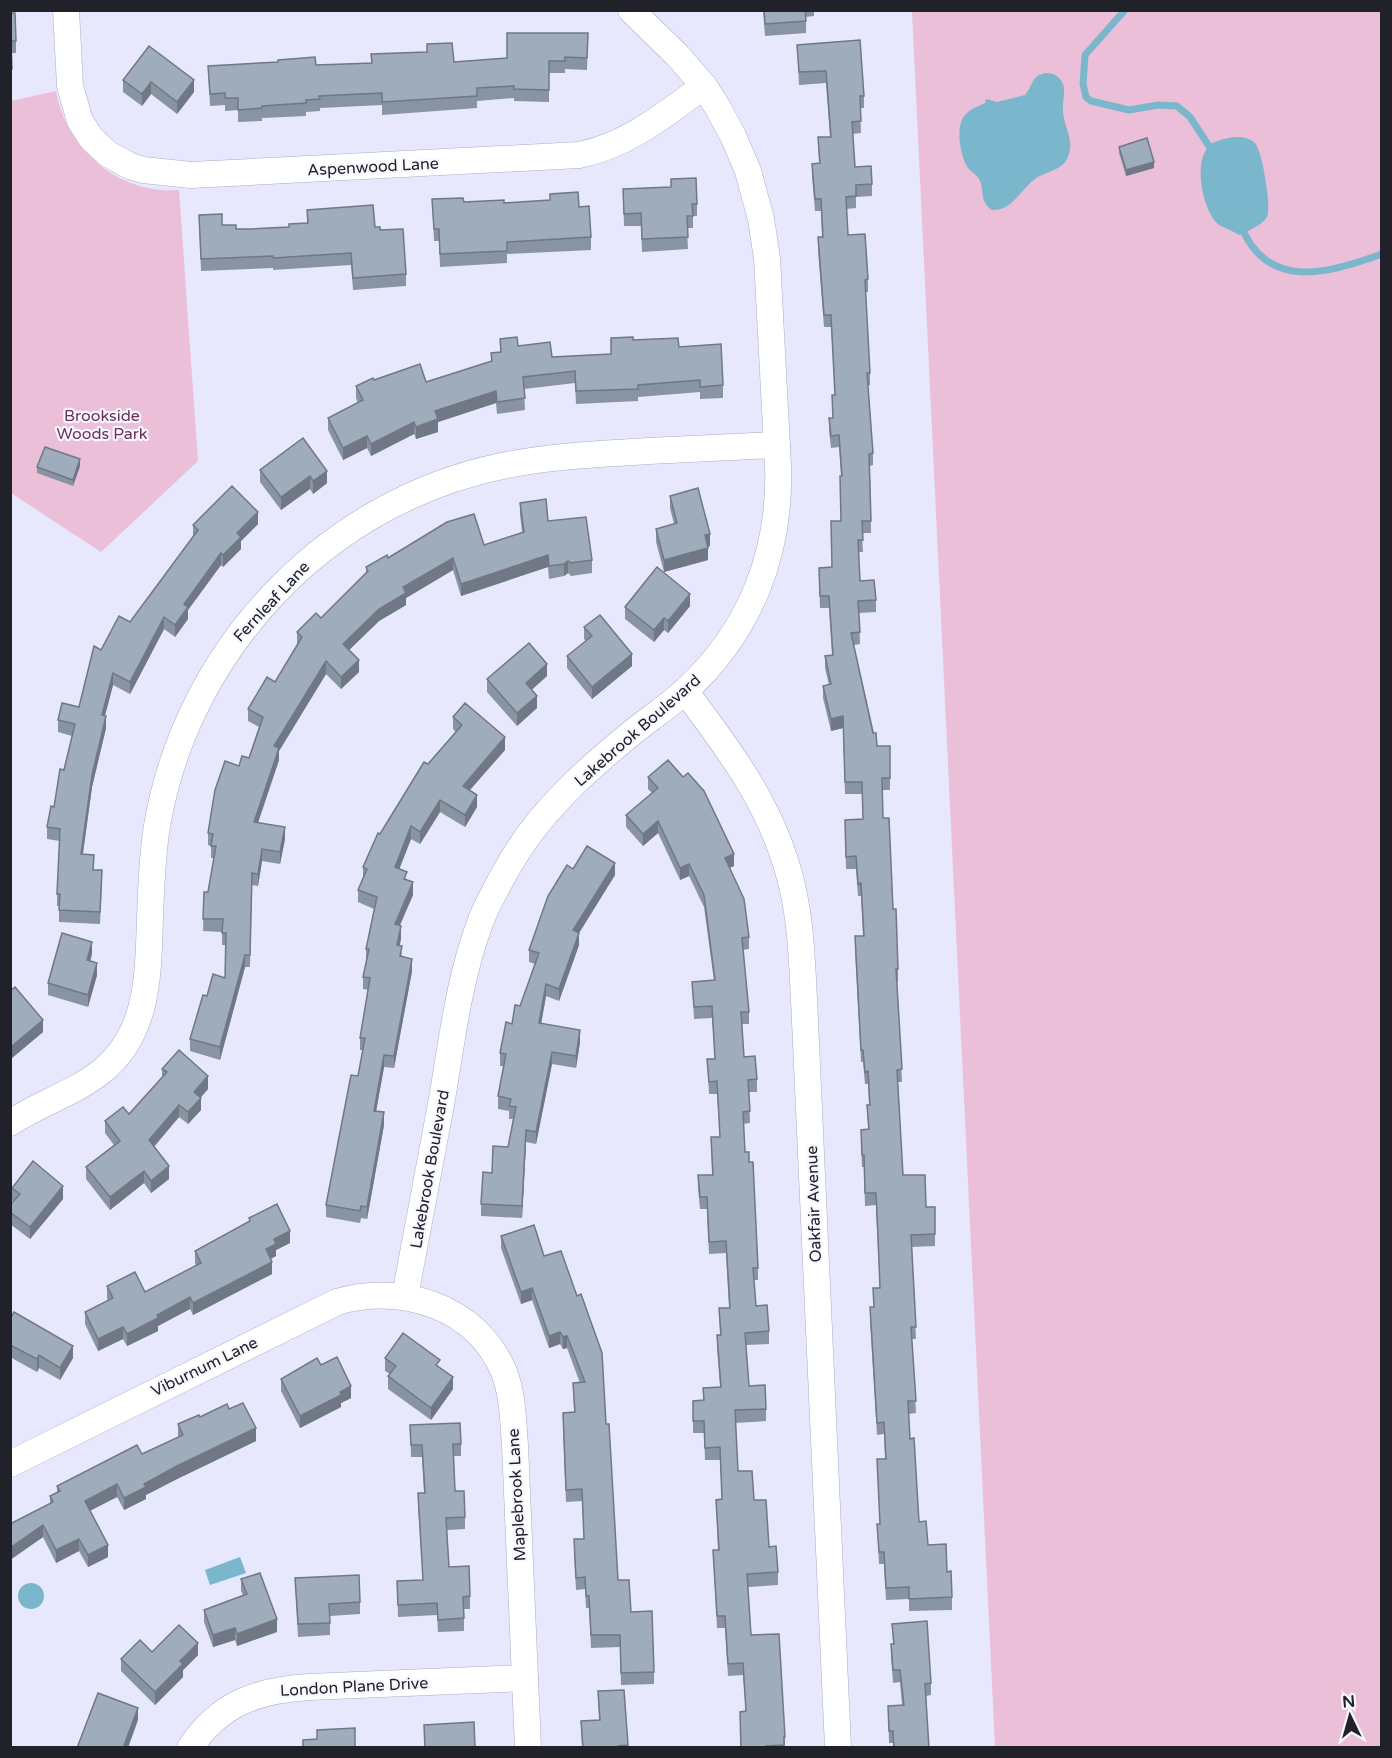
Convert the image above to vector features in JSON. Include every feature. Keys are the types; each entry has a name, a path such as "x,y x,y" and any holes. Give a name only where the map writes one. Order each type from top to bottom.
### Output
{"street":[{"name":"Aspenwood Lane","path":"66,10 70,86 80,121 91,138 108,154 124,164 143,170 191,175 579,154 613,146 633,137 704,86"},
{"name":"Lakebrook Boulevard","path":"405,1296 459,1000 474,942 489,904 508,866 561,796 624,740 685,691 708,668 732,638 744,619 763,577 772,544 779,487 767,258 761,219 748,171 718,108 687,65 631,10"},
{"name":"Fernleaf Lane","path":"10,1123 94,1077 112,1062 128,1041 138,1020 146,989 151,893 158,824 183,736 202,693 229,646 252,617 303,565 392,504 443,482 501,466 584,455 777,445"},
{"name":"Oakfair Avenue","path":"685,691 739,764 761,802 788,867 798,917 805,1010 838,1748"},
{"name":"Viburnum Lane","path":"10,1464 337,1302 374,1295 405,1296"},
{"name":"Maplebrook Lane","path":"405,1296 446,1310 464,1321 490,1347 508,1384 515,1445 528,1748"},
{"name":"London Plane Drive","path":"194,1742 224,1711 246,1699 274,1690 525,1678"}],"green space":[{"path":"912,11 1381,11 1381,1747 995,1747"},
{"name":"Brookside Woods Park","path":"56,91 71,132 83,149 99,164 116,176 136,185 157,190 179,190 198,461 101,552 11,493 11,101"}],"water":[{"path":"1045,73 1056,76 1063,84 1063,112 1070,140 1068,157 1058,168 1035,179 1010,204 992,210 984,200 979,179 968,168 963,156 959,133 962,120 969,111 985,103 986,99 997,102 1025,95 1037,76"},
{"path":"1233,137 1250,140 1258,148 1268,203 1265,220 1239,235 1215,221 1206,204 1201,183 1202,161 1205,152 1212,143"},
{"path":"240,1557 246,1573 210,1585 205,1570"},
{"path":"31,1583 40,1587 44,1596 40,1605 31,1609 22,1605 18,1596 22,1587"}],"building":[{"path":"764,10 805,10 806,21 765,24"},
{"path":"10,13 15,13 16,41 11,41 12,69 10,69"},
{"path":"507,33 588,33 587,58 565,57 565,61 549,61 549,90 514,89 514,86 477,88 477,96 382,102 382,93 319,96 320,99 306,100 306,103 238,110 238,98 225,98 225,93 210,94 208,66 278,62 278,60 315,57 316,65 372,63 371,54 427,52 427,44 452,43 454,62 507,58"},
{"path":"860,40 864,96 860,96 861,121 852,122 855,167 871,166 872,184 856,185 856,196 846,197 848,235 865,234 870,373 867,373 873,453 869,454 871,521 862,521 863,540 858,540 860,581 874,580 876,600 858,601 860,632 851,633 873,733 876,733 877,746 890,746 890,778 882,778 883,818 889,818 893,909 896,909 898,969 896,969 902,1069 897,1070 903,1175 925,1175 926,1207 935,1207 935,1234 911,1235 916,1327 911,1327 916,1401 908,1401 910,1439 914,1438 919,1522 926,1521 928,1545 946,1544 947,1572 951,1571 952,1597 909,1599 909,1587 886,1588 884,1552 879,1552 877,1524 880,1524 877,1459 886,1459 884,1422 877,1423 870,1307 874,1307 873,1288 880,1288 876,1193 865,1193 861,1130 869,1129 867,1105 870,1105 868,1071 865,1072 863,1050 861,1050 855,936 864,936 861,883 858,884 856,856 846,857 845,820 863,819 862,782 845,782 843,716 831,719 823,686 831,684 825,656 833,655 829,596 820,596 819,568 832,567 831,521 841,521 840,476 842,476 839,435 831,436 829,418 833,418 832,395 835,395 831,315 824,315 818,237 823,237 821,199 815,199 812,164 820,163 818,137 831,137 826,71 799,72 797,45"},
{"path":"149,46 194,80 177,102 151,82 142,94 123,80"},
{"path":"1147,138 1154,162 1126,170 1119,147"},
{"path":"696,178 697,204 692,204 693,216 687,216 688,237 642,239 641,213 624,214 623,189 671,187 671,179"},
{"path":"578,192 579,207 589,206 591,237 507,242 507,251 440,254 439,229 434,229 432,199 463,198 464,202 504,200 504,203 550,200 550,194"},
{"path":"373,205 375,227 380,227 380,230 403,229 406,274 353,278 351,253 273,258 273,256 201,259 199,215 222,214 222,225 236,225 236,229 289,227 289,224 308,223 307,210"},
{"path":"517,337 518,346 550,342 552,357 611,354 611,338 633,337 633,340 678,338 679,347 721,344 723,385 700,387 700,380 638,385 638,389 576,391 575,371 523,377 525,398 497,402 496,391 435,411 438,419 416,427 414,422 371,444 367,436 343,448 328,418 363,400 356,386 373,378 374,380 420,364 426,382 492,361 491,353 501,352 500,339"},
{"path":"303,438 327,471 313,481 310,476 281,497 260,470"},
{"path":"45,447 80,459 73,480 37,467"},
{"path":"232,486 258,512 237,533 241,537 223,555 221,553 184,604 188,607 175,625 164,617 130,682 113,673 102,715 106,716 92,775 81,854 94,855 93,870 102,870 100,912 59,910 60,894 57,894 60,829 47,827 51,806 54,807 60,769 64,770 75,724 58,720 62,703 79,707 94,646 101,650 119,616 130,622 198,530 193,525"},
{"path":"698,488 710,534 705,535 708,548 664,560 656,529 677,523 670,496"},
{"path":"546,499 548,521 586,517 592,560 571,563 568,561 564,564 549,566 548,555 461,584 453,558 403,587 406,593 379,609 343,644 359,660 341,677 326,661 274,746 279,748 254,822 285,827 280,852 262,849 258,874 252,873 250,955 245,955 220,1047 190,1039 203,995 207,996 213,974 225,978 226,933 222,933 223,919 203,919 204,892 208,892 216,846 211,846 213,834 208,833 215,790 225,761 239,766 242,756 249,758 263,717 248,709 267,677 275,682 302,637 297,632 316,613 321,618 368,571 366,567 387,555 388,558 447,522 474,514 484,545 524,532 520,503"},
{"path":"657,567 690,594 668,621 664,618 654,630 625,607"},
{"path":"600,615 632,654 592,687 567,656 592,636 584,627"},
{"path":"529,643 547,664 526,683 537,696 517,713 487,679"},
{"path":"465,703 505,737 463,786 477,795 465,815 440,800 420,832 411,826 395,867 407,872 404,879 413,882 395,924 401,926 397,945 402,946 400,956 412,959 394,1056 384,1055 374,1111 384,1112 367,1207 361,1206 360,1211 326,1205 351,1075 358,1076 365,1038 360,1038 370,978 363,977 369,949 366,949 377,897 358,890 367,869 363,867 378,833 380,834 424,762 428,764 462,725 453,717"},
{"path":"668,760 683,777 688,773 704,791 734,854 725,858 744,899 749,937 742,938 749,1012 741,1012 744,1057 755,1056 757,1079 748,1080 750,1111 743,1112 745,1152 749,1152 749,1162 753,1162 758,1268 753,1268 756,1306 767,1305 769,1331 745,1333 749,1386 765,1385 766,1409 735,1410 738,1471 752,1471 754,1500 766,1500 769,1547 776,1546 778,1572 747,1574 751,1635 779,1634 785,1737 784,1745 766,1746 766,1748 741,1748 740,1712 746,1711 743,1663 728,1664 725,1616 717,1616 713,1550 719,1550 716,1500 722,1499 720,1447 705,1448 704,1421 693,1421 693,1401 704,1400 703,1388 721,1387 717,1335 721,1335 719,1308 730,1308 726,1241 709,1242 707,1197 700,1197 698,1175 713,1175 711,1137 720,1137 717,1081 709,1082 707,1059 715,1059 712,1006 694,1007 692,982 715,980 704,895 689,864 680,868 658,821 643,834 626,815 658,788 648,777"},
{"path":"587,846 615,863 573,930 579,933 559,989 546,984 539,1023 580,1030 576,1056 552,1052 536,1132 526,1130 522,1206 481,1204 483,1172 492,1173 493,1146 508,1147 516,1107 509,1106 511,1099 498,1096 506,1054 500,1053 506,1022 512,1024 515,1005 520,1006 539,953 529,950 548,896 567,865 573,869"},
{"path":"62,933 92,942 87,960 97,963 88,995 48,983"},
{"path":"15,987 43,1020 12,1046 10,1043 10,991"},
{"path":"179,1050 208,1076 194,1092 201,1098 188,1112 179,1105 149,1140 169,1166 151,1181 144,1171 110,1197 86,1167 120,1141 105,1121 123,1107 129,1114 167,1072 162,1069"},
{"path":"33,1161 63,1186 30,1227 10,1212 10,1205 20,1194 12,1188"},
{"path":"277,1204 290,1231 274,1239 276,1244 266,1249 272,1262 193,1303 190,1297 157,1315 158,1318 127,1334 123,1327 98,1339 85,1312 113,1298 107,1286 135,1272 145,1292 201,1263 195,1251"},
{"path":"534,1225 544,1256 561,1251 577,1296 581,1294 602,1353 606,1424 609,1424 618,1580 629,1580 631,1612 652,1611 654,1672 621,1673 620,1635 591,1635 589,1596 586,1596 585,1577 576,1578 574,1539 584,1539 582,1489 566,1490 563,1413 575,1412 573,1383 585,1382 567,1336 563,1337 560,1332 549,1336 532,1288 521,1292 501,1236"},
{"path":"14,1312 73,1346 60,1368 39,1355 37,1359 10,1345 10,1319"},
{"path":"403,1333 440,1360 436,1365 453,1377 431,1408 388,1376 396,1366 385,1358"},
{"path":"337,1357 351,1386 340,1392 341,1395 300,1416 281,1379 317,1358 321,1365"},
{"path":"243,1403 256,1428 177,1466 144,1484 146,1487 124,1498 117,1484 85,1501 108,1545 88,1555 79,1539 56,1550 43,1525 10,1548 10,1524 53,1502 50,1496 60,1491 57,1486 137,1445 142,1454 183,1435 178,1424 199,1415 200,1417 227,1404 229,1409"},
{"path":"460,1423 461,1444 453,1444 455,1491 464,1491 465,1517 446,1518 449,1567 469,1566 470,1596 463,1597 464,1618 438,1620 437,1603 398,1605 397,1581 423,1580 418,1493 425,1493 422,1445 411,1445 410,1425"},
{"path":"260,1573 277,1619 237,1634 235,1628 213,1635 204,1610 247,1594 241,1579"},
{"path":"359,1575 360,1602 329,1604 330,1623 298,1624 295,1578"},
{"path":"927,1621 931,1683 925,1684 929,1748 894,1748 893,1731 889,1731 888,1706 904,1705 900,1670 893,1670 892,1624"},
{"path":"179,1625 198,1643 180,1661 183,1664 155,1692 121,1659 140,1640 152,1652"},
{"path":"624,1690 628,1745 618,1746 618,1748 583,1748 581,1721 600,1720 598,1691"},
{"path":"98,1693 138,1708 123,1748 77,1748"},
{"path":"474,1722 475,1748 425,1748 424,1725"},
{"path":"355,1728 355,1748 303,1748 303,1740 317,1739 317,1730"}],"waterway":[{"path":"1125,10 1085,55 1083,84 1086,97 1091,101 1129,110 1158,105 1177,106 1190,117 1213,154"},
{"path":"1241,226 1253,247 1267,261 1284,269 1302,272 1321,271 1382,254"}]}
